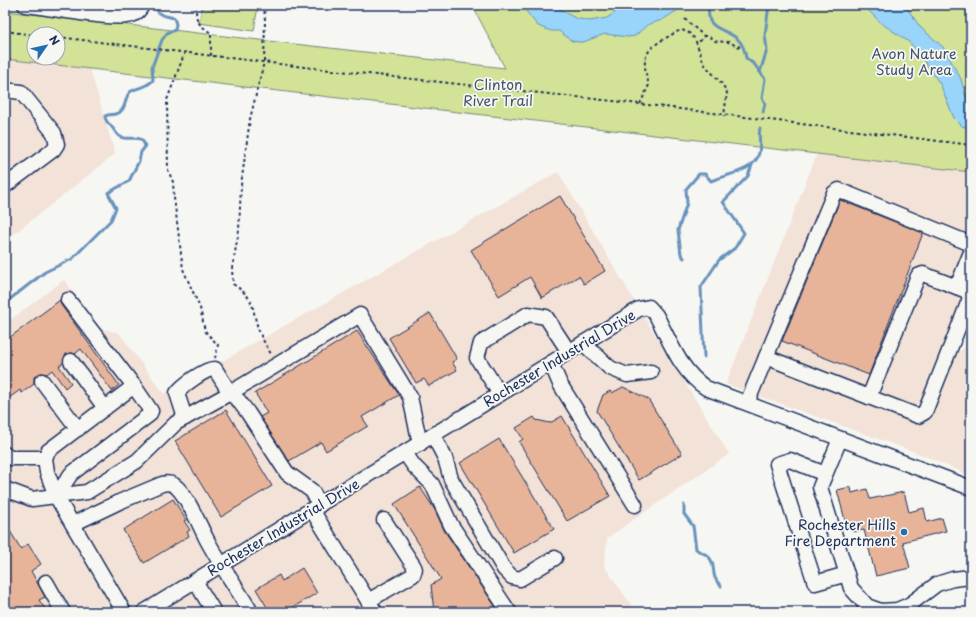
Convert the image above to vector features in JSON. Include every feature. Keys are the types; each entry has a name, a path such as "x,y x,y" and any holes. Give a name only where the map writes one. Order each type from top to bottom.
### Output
{"street":[{"path":"25,5 106,16 131,15 140,10 142,5"},
{"path":"5,90 21,92 54,133 57,144 53,150 5,186"},
{"path":"747,403 834,193 839,190 971,244"},
{"path":"958,287 971,252"},
{"path":"766,357 869,397 918,416 925,412 970,298 967,291 923,274 918,276 869,397"},
{"path":"56,496 71,474 149,415 151,411 134,386 68,300"},
{"name":"Rochester Industrial Drive","path":"144,612 583,343 639,310 649,308 656,315 686,370 694,380 706,388 971,488"},
{"path":"500,394 477,358 481,343 528,314 546,317 569,352"},
{"path":"5,489 32,499 87,492 137,461 176,423 230,393 360,315 410,397 420,444"},
{"path":"583,343 610,368 627,375 651,372"},
{"path":"71,361 105,408"},
{"path":"551,363 560,384 635,505"},
{"path":"185,418 177,393 185,385 213,368 220,374 230,393 239,401 248,413 287,473 312,491 316,507 371,606 413,575 414,572 413,565 384,520"},
{"path":"42,381 78,429"},
{"path":"124,612 56,496 47,472 45,458 48,451 134,386"},
{"path":"433,435 445,458 451,480 504,569 512,577 520,579 555,558"},
{"path":"840,439 820,487 851,588 867,606 881,610 897,610 909,605 937,584 953,579 971,577"},
{"path":"405,453 414,466 432,484 451,525 509,612"},
{"path":"5,454 10,458 45,458"},
{"path":"826,474 790,460 777,464 816,583 847,574"},
{"path":"73,524 119,502 168,483 174,485 180,492 251,612"},
{"path":"195,581 214,612"},
{"path":"46,582 63,612"}],"path":[{"path":"196,5 196,16 199,25 211,33 211,56"},
{"path":"264,5 264,62 250,119 241,185 239,230 232,270 233,284 247,293 253,303 259,332 276,365"},
{"path":"684,19 704,36 708,36 715,41 728,42 740,47"},
{"path":"640,104 649,85 644,69 648,51 655,45 682,30 689,33 698,43 704,64 723,85 727,93 724,116"},
{"path":"5,31 26,34"},
{"path":"698,43 704,36"},
{"path":"66,38 211,56 640,104 724,116 971,145"},
{"path":"185,52 167,100 168,170 173,182 183,269 200,308 205,331 218,345 213,368"}],"shaded area":[{"path":"5,59 26,61 26,66 64,66 90,69 115,154 5,241"},
{"path":"817,154 971,172 971,311 953,356 971,343 971,476 923,455 726,384"},
{"path":"558,172 639,309 729,454 607,538 604,566 636,612 5,612 5,324 64,280 99,328 119,333 164,394"}],"green space":[{"path":"202,5 258,5 254,31 199,23"},
{"path":"472,5 971,5 971,172 65,66 66,26 26,26 26,61 5,59 5,11 505,68"}],"water":[{"path":"521,5 553,5 575,18 590,21 607,18 626,5 686,5 662,20 647,25 635,36 628,37 605,34 583,42 578,42 572,41 559,31 551,31 538,26"},
{"path":"863,5 905,5 920,27 943,47 961,79 965,94 971,104 971,129 962,126 954,118 940,84 918,52 909,42 881,23"}],"building":[{"path":"560,196 605,271 584,284 579,276 542,298 530,277 499,296 471,250"},
{"path":"840,200 923,233 869,375 782,341"},
{"path":"60,300 61,305 119,385 112,391 81,349 75,354 66,354 63,363 59,366 71,383 65,388 52,370 47,374 41,373 34,377 34,384 22,393 20,390 5,401 5,341"},
{"path":"430,313 457,359 452,362 457,370 429,386 424,379 416,383 389,338"},
{"path":"357,331 399,395 362,417 368,426 326,451 321,442 289,461 260,417 267,413 255,393"},
{"path":"623,387 648,399 682,454 639,480 597,411 603,395 610,391 612,393"},
{"path":"226,410 272,486 221,517 175,441"},
{"path":"562,416 610,496 567,521 519,442 523,439 516,428 534,417 536,420 550,423"},
{"path":"499,439 554,529 514,553 460,463"},
{"path":"420,487 435,510 444,530 499,612 434,612 431,585 441,579 394,504"},
{"name":"Rochester Hills Fire Department","path":"851,487 852,493 867,489 870,499 904,492 909,512 924,508 927,522 942,518 946,531 903,542 910,568 876,576 864,530 853,532 851,523 846,524 837,490"},
{"path":"173,499 186,520 184,521 190,530 187,532 189,536 144,563 123,530"},
{"path":"5,523 21,549 28,544 41,564 31,571 45,597 39,600 45,609 41,612 5,612"},
{"path":"302,568 317,593 285,612 270,612 256,589 279,575 282,581"}],"waterway":[{"path":"5,303 45,272 72,259 111,220 116,208 108,193 129,181 139,161 141,152 145,147 143,142 138,138 123,138 119,136 107,122 105,116 120,112 124,108 130,92 148,85 153,80 152,67 162,40 167,33 175,30 176,24 174,18 160,14 155,5"},
{"path":"708,5 710,21 718,28 735,37 740,42 744,48 746,58 755,65 765,79 762,98 765,103 763,112"},
{"path":"760,72 767,50 765,35 769,5"},
{"path":"684,258 681,254 678,230 687,203 686,189 699,174 705,174 711,181 739,172 752,164 759,153 760,128"},
{"path":"704,357 701,287 719,260 735,248 744,233 723,202 748,176 752,165"},
{"path":"684,505 684,514 693,526 696,549 709,557 712,563 714,576 721,586"}],"place":[{"name":"Rochester Hills Fire Department","path":"904,532"}],"park label":[{"name":"Avon Nature Study Area","path":"914,62"},
{"name":"Clinton River Trail","path":"498,92"}]}
